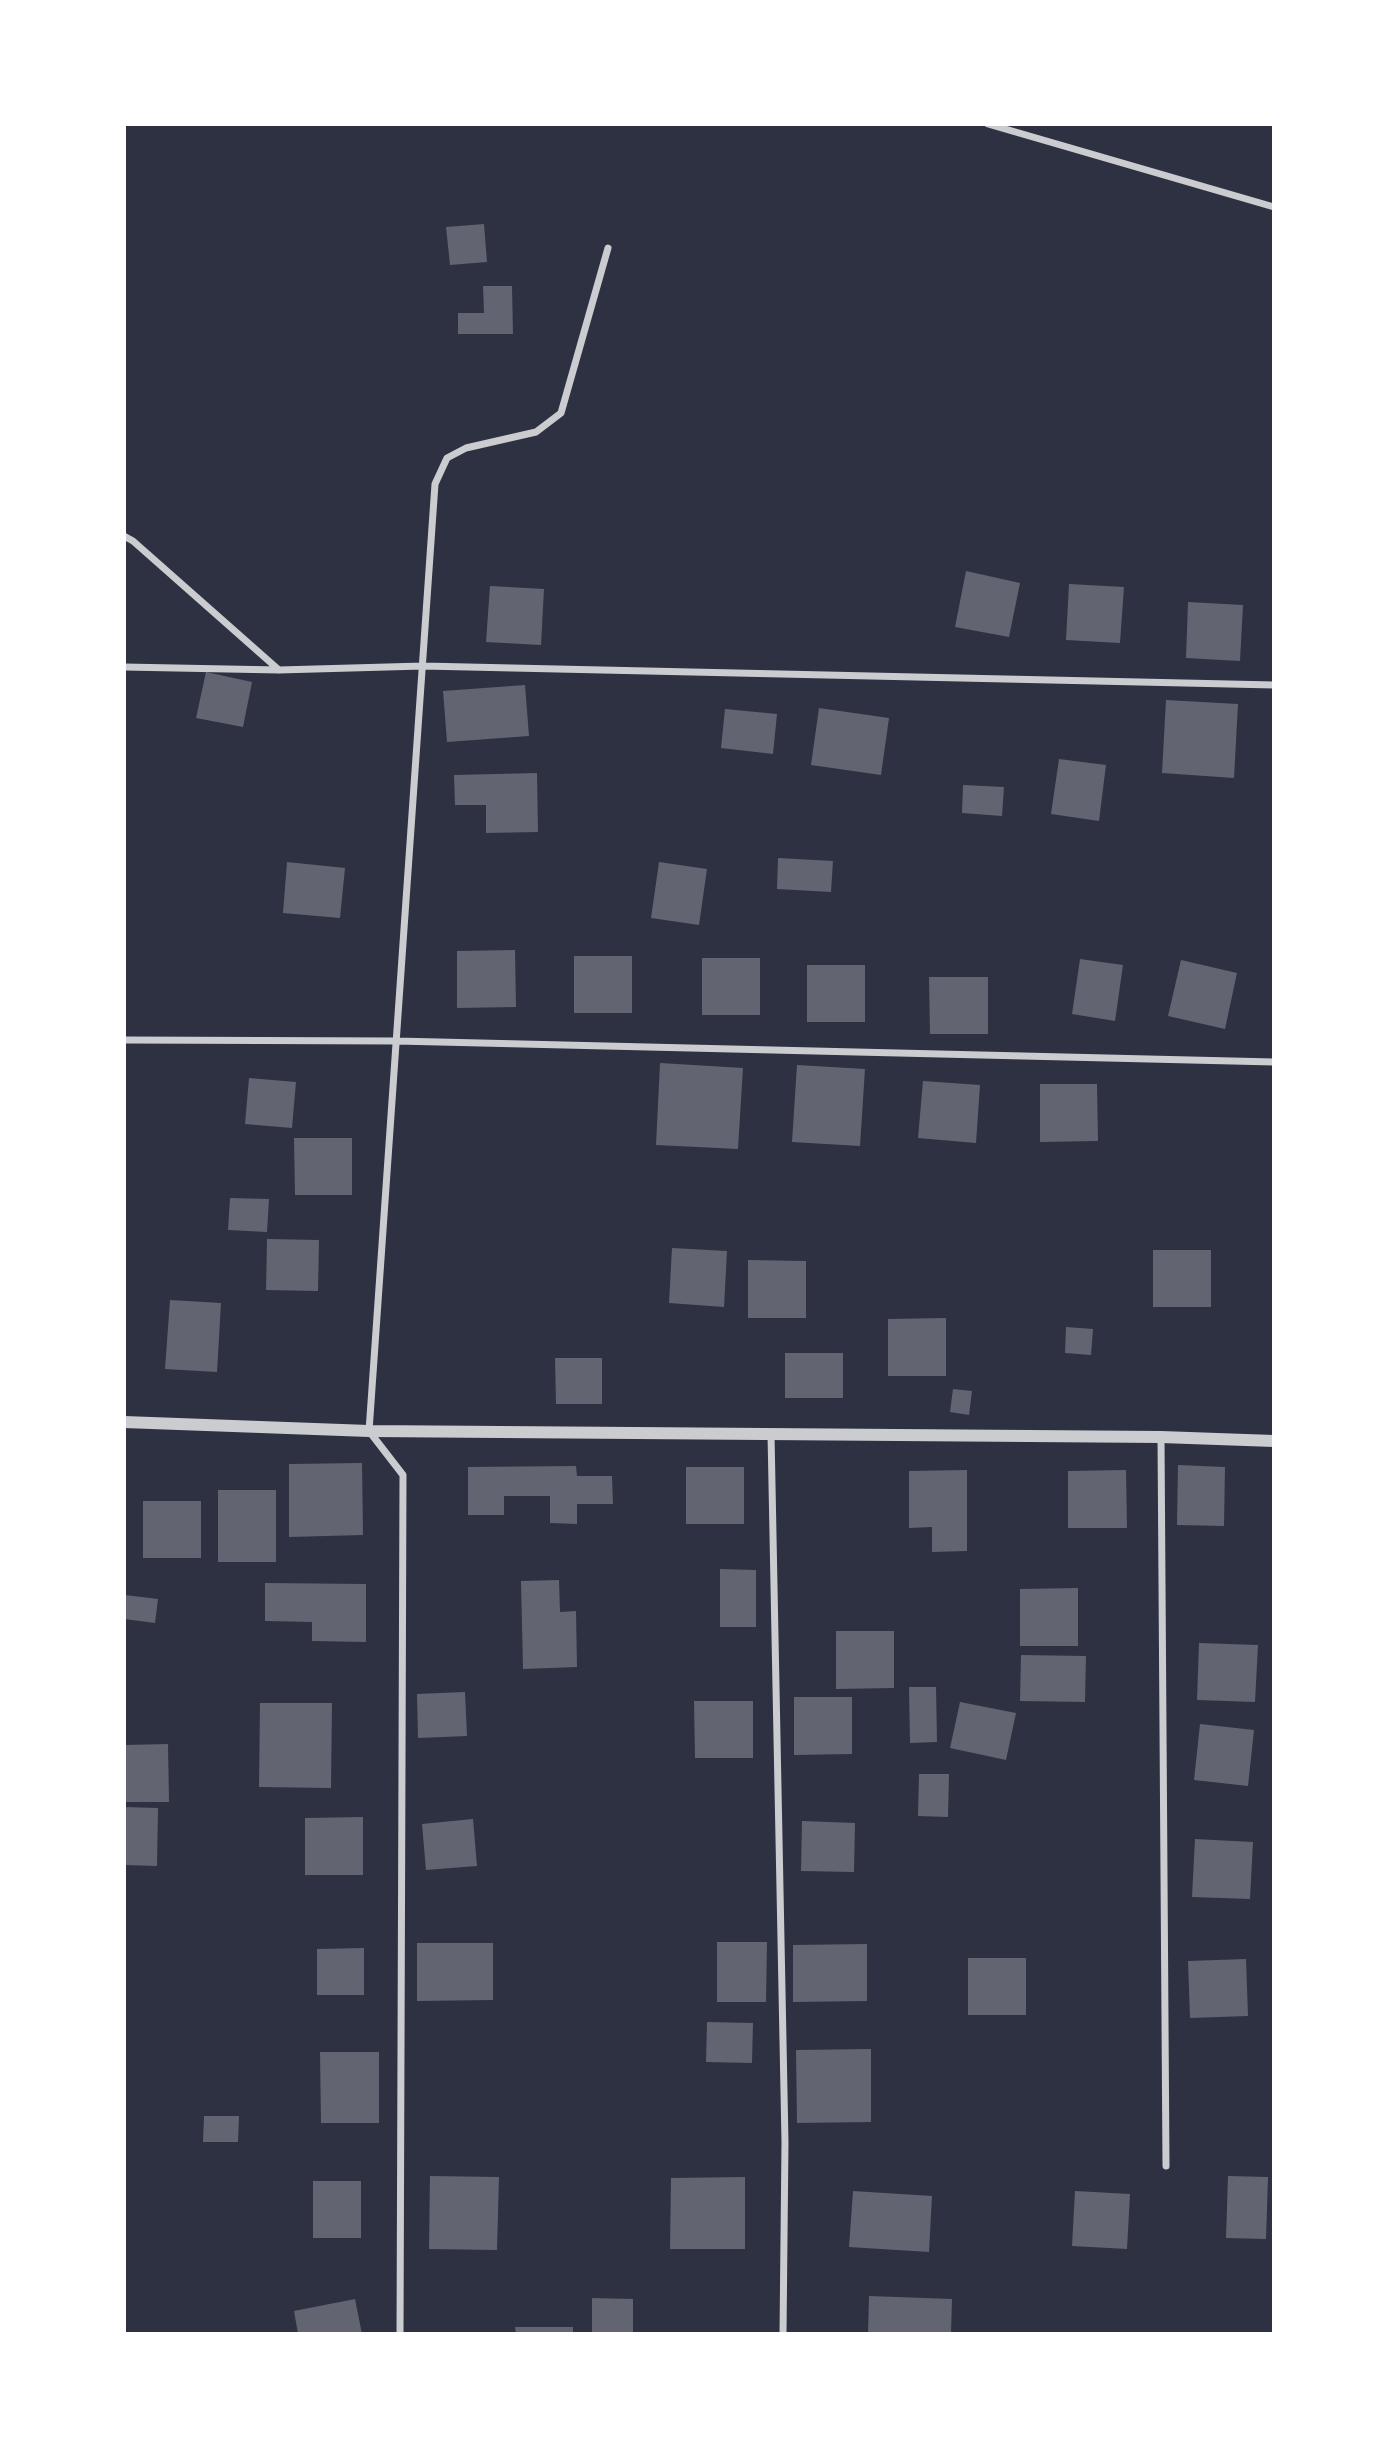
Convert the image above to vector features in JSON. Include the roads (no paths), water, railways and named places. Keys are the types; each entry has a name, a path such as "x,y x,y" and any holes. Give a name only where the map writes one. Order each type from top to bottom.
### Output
{"street":[{"path":"988,124 1274,207"},
{"path":"400,2334 403,1475 369,1432 435,484 447,458 466,448 536,432 561,413 608,248"},
{"path":"124,536 134,541 279,670"},
{"path":"124,667 279,670 423,666 1274,685"},
{"path":"124,1040 397,1041 1274,1062"},
{"path":"124,1422 369,1432 1161,1437 1274,1441"},
{"path":"771,1434 785,2142 783,2334"},
{"path":"1161,1437 1166,2166"}]}
